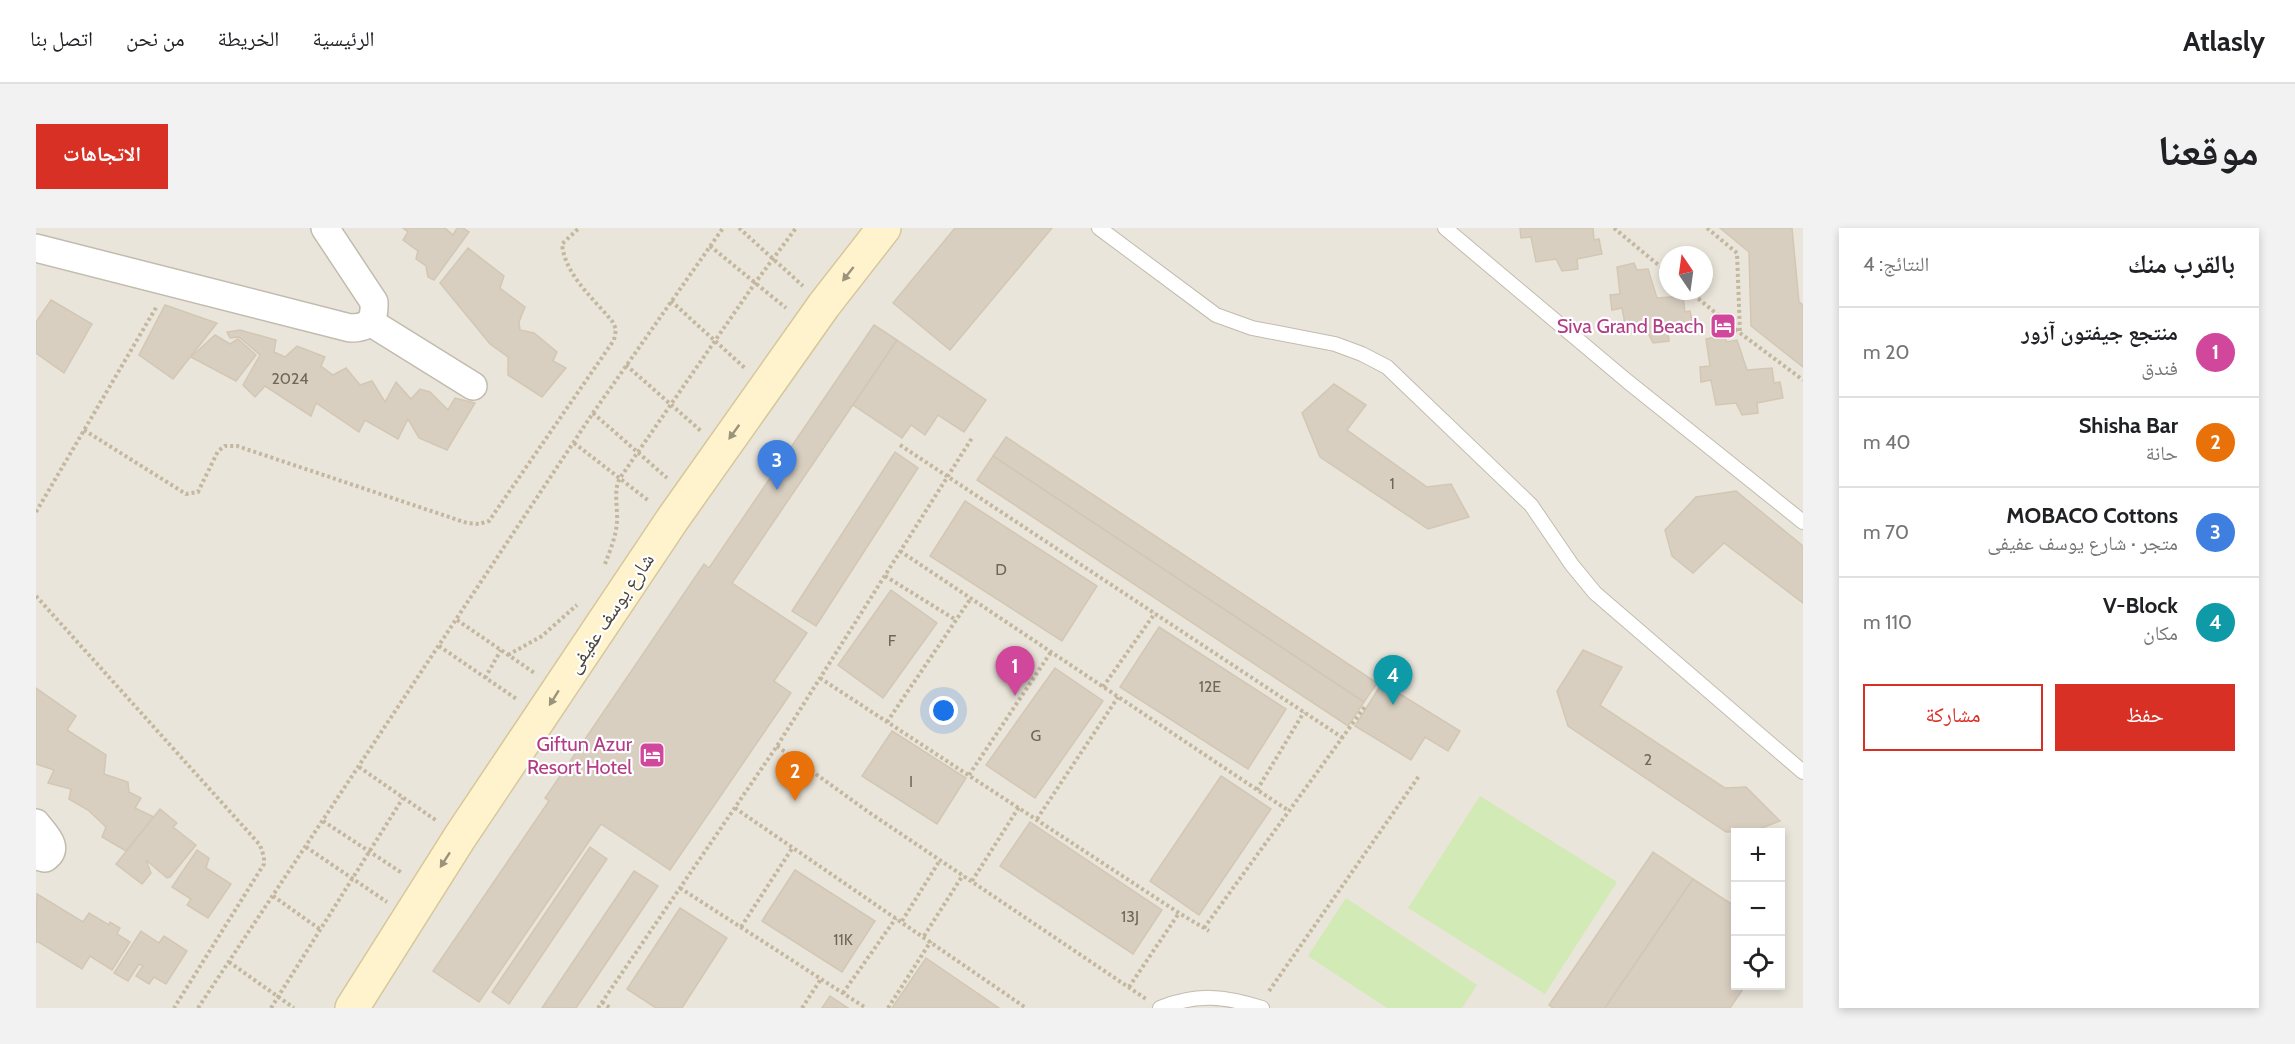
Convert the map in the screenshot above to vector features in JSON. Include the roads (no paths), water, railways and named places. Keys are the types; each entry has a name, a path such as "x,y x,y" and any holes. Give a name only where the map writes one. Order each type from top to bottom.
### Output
{"street":[{"path":"36,240 44,228"},
{"path":"36,248 350,328 360,328 370,322 374,313 374,302 325,228"},
{"name":"شارع يوسف عفيفى","path":"359,1005 426,888 680,508 817,316 884,228"},
{"path":"370,322 473,386"},
{"path":"36,823 53,849 51,855 45,858 36,856"}],"lane":[{"path":"1099,228 1216,315 1252,328 1335,345 1362,354 1387,367 1531,505 1572,565 1595,593 1803,772"},
{"path":"1445,228 1628,381 1803,522"},
{"path":"1155,1005 1207,997 1235,1000 1260,1007"}],"place":[{"name":"Siva Grand Beach","path":"1723,326"},
{"name":"MOBACO Cottons","path":"777,490"},
{"name":"منتجع جيفتون آزور","path":"1015,696"},
{"name":"V-Block","path":"1393,705"},
{"name":"Giftun Azur Resort Hotel","path":"652,755"},
{"name":"Shisha Bar","path":"795,801"}]}
